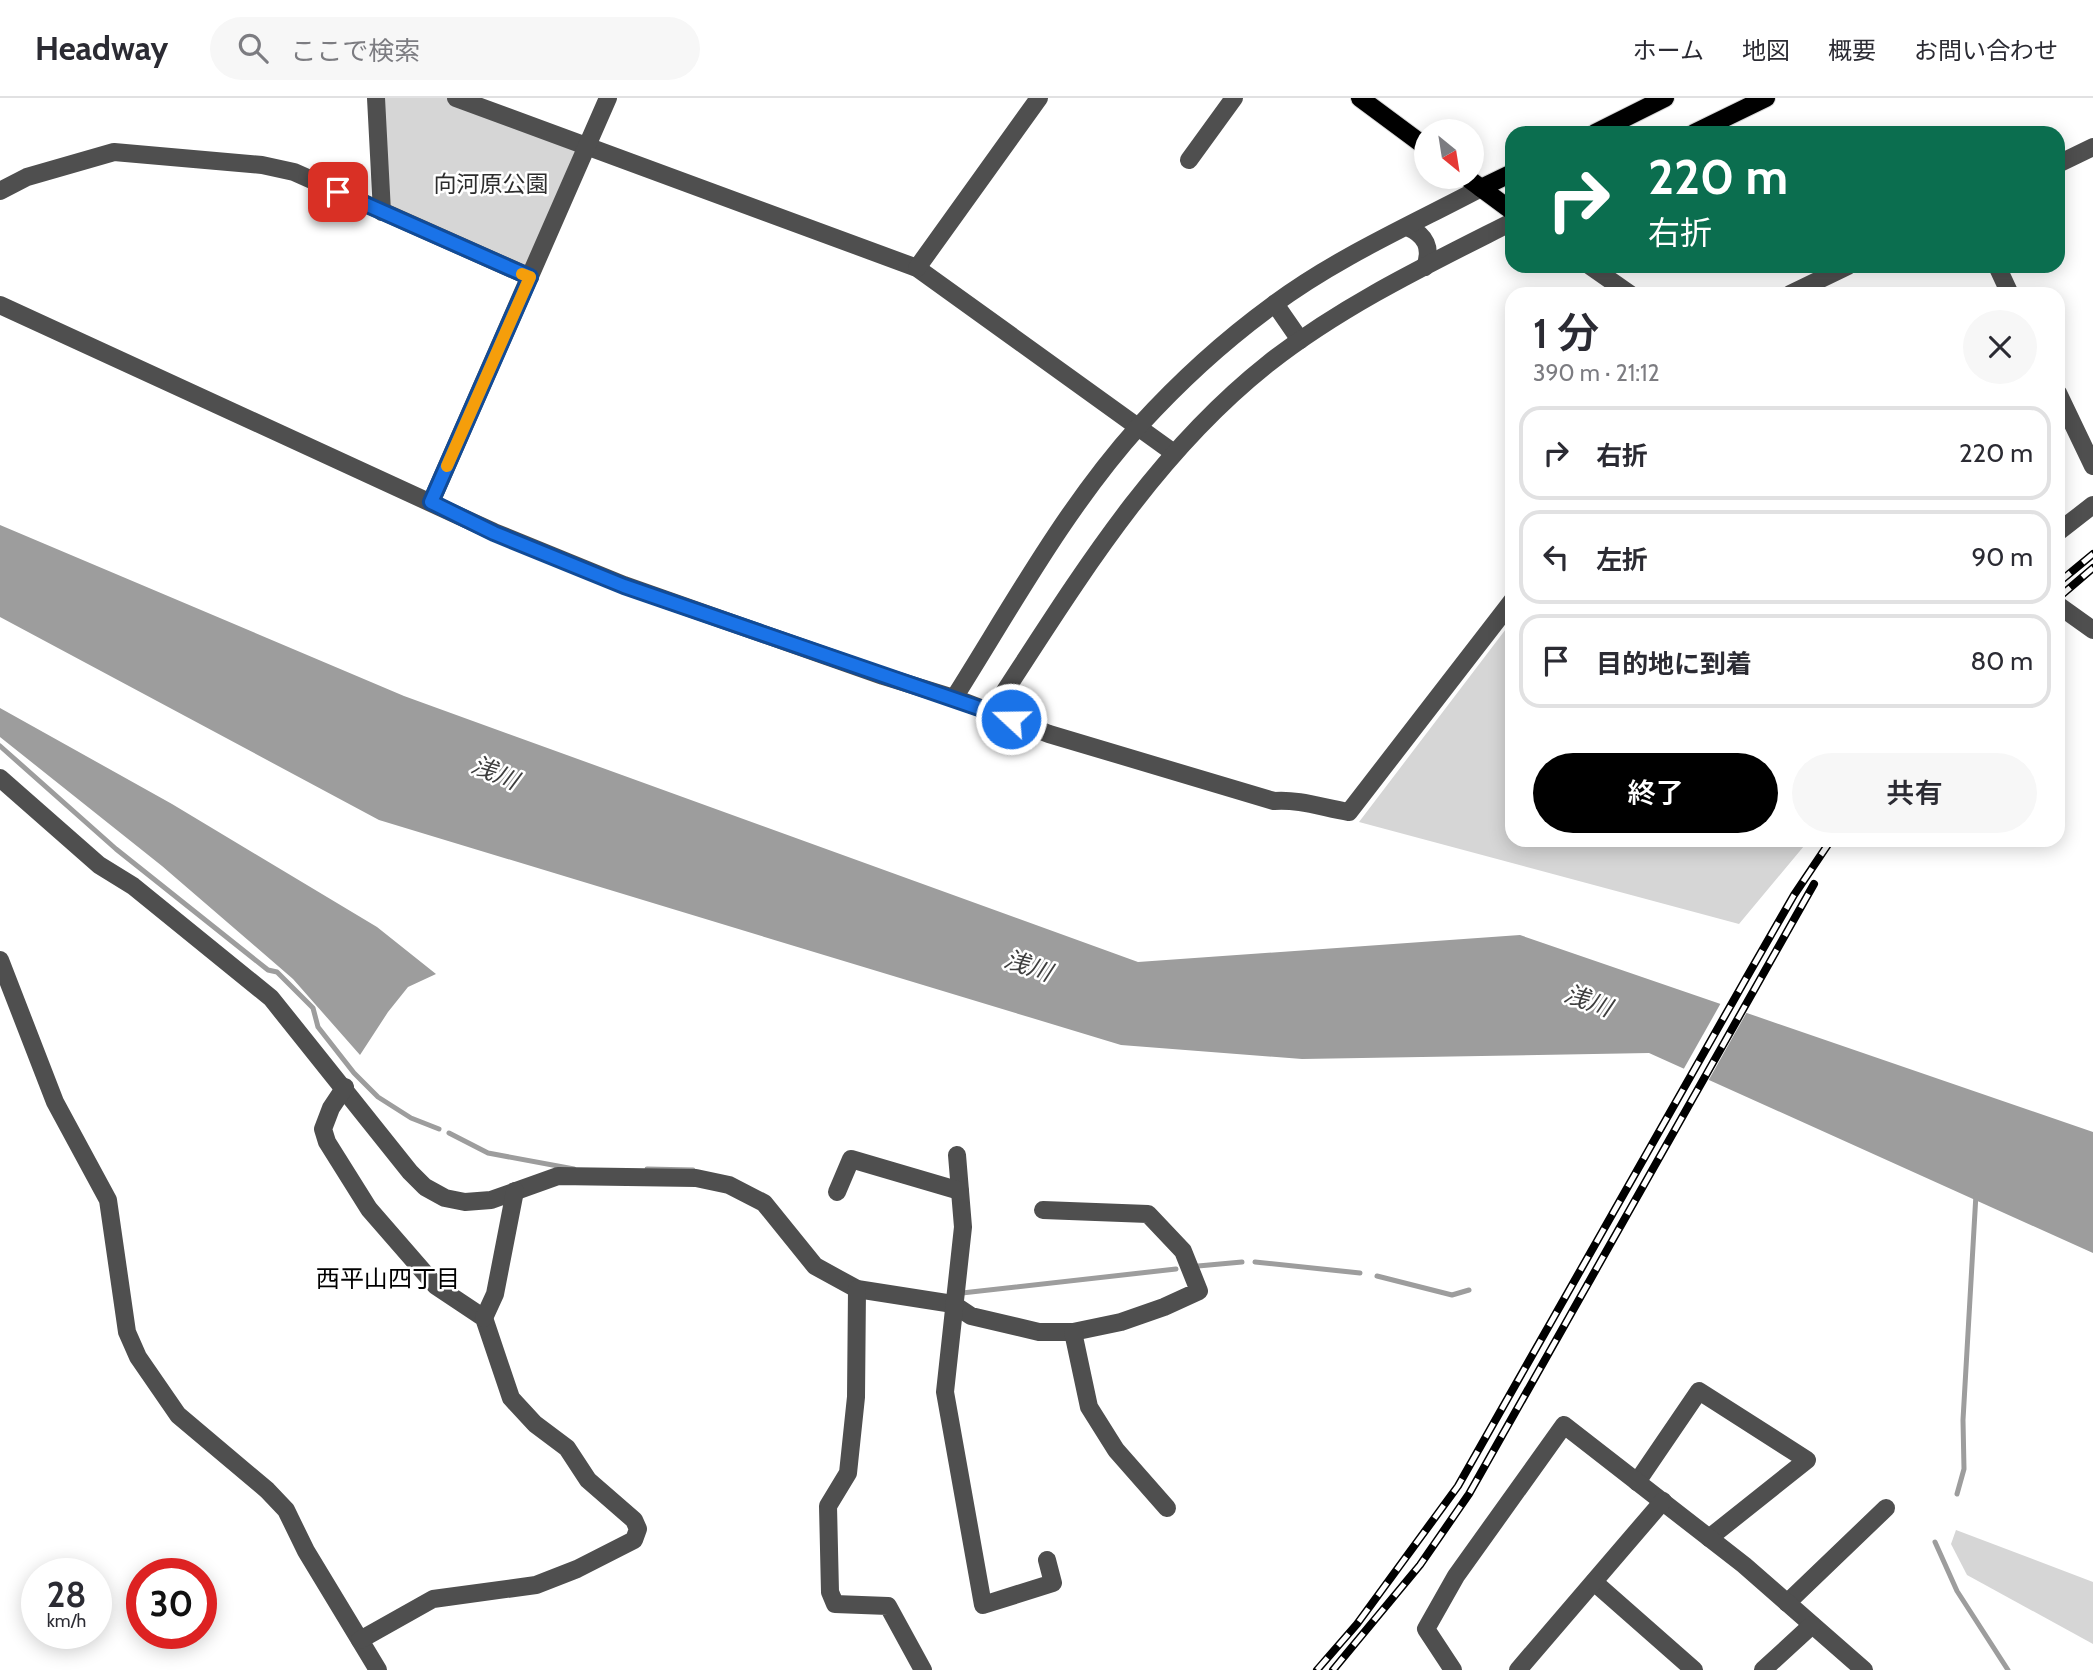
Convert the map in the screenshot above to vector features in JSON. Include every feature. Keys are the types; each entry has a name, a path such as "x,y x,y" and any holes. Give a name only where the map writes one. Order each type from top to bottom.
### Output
{"main road":[{"path":"1360,98 1414,138"},
{"path":"1609,126 1665,98"},
{"path":"1708,126 1766,98"},
{"path":"1484,179 1505,175"},
{"path":"1482,189 1505,206"}],"street":[{"path":"376,98 382,212"},
{"path":"456,98 917,268 1174,453"},
{"path":"431,502 608,98"},
{"path":"917,268 1039,98"},
{"path":"1189,160 1234,98"},
{"path":"2065,161 2093,147"},
{"path":"0,191 27,177 114,152 262,165 293,172 530,277"},
{"path":"954,698 1068,518 1139,426 1198,368 1275,303 1350,257 1407,227 1463,189"},
{"path":"992,711 1102,542 1174,453 1229,397 1300,340 1378,291 1505,226"},
{"path":"1407,227 1425,240 1429,250 1425,267"},
{"path":"1600,273 1620,287"},
{"path":"1804,287 1834,273"},
{"path":"1275,303 1300,340"},
{"path":"0,305 494,533 624,586 872,673 992,711 1049,734 1274,801 1294,799 1314,807 1349,813 1505,610"},
{"path":"2065,408 2093,466"},
{"path":"2065,527 2093,505"},
{"path":"2065,610 2093,630"},
{"path":"0,778 99,865 133,886 271,998 425,1187 445,1198 465,1202 491,1200 558,1176 696,1178 729,1185 764,1203 815,1266 857,1289 953,1304 971,1316 1039,1332 1073,1332 1121,1322 1199,1291 1183,1251 1149,1214 1043,1210"},
{"path":"0,960 55,1102 108,1200 127,1332 138,1357 178,1415 267,1490 286,1510 306,1551 378,1670"},
{"path":"345,1087 331,1108 323,1129 327,1142 369,1209 436,1286 485,1318 511,1398 535,1424 567,1448 588,1480 634,1520 638,1530 634,1540 577,1569 536,1585 433,1599 360,1640"},
{"path":"957,1155 963,1227 945,1392 983,1605 1054,1583 1047,1560"},
{"path":"837,1192 851,1159 960,1191"},
{"path":"485,1318 495,1294 515,1191"},
{"path":"857,1289 856,1397 848,1473 828,1506 830,1592 835,1604 888,1606 923,1670"},
{"path":"1073,1332 1089,1407 1116,1450 1167,1508"},
{"path":"1637,1482 1699,1391 1807,1460 1710,1538"},
{"path":"1453,1670 1426,1629 1456,1576 1564,1425 1710,1538 1864,1670"},
{"path":"1528,1667 1594,1581 1663,1501"},
{"path":"1787,1603 1886,1508"},
{"path":"1594,1581 1694,1670"},
{"path":"1763,1670 1812,1625"}],"green space":[{"name":"向河原公園","path":"376,98 456,98 586,144 530,277 382,212"},
{"path":"1505,630 1505,847 1803,847 1739,924 1359,822"},
{"path":"1956,1530 2093,1582 2093,1644 1967,1575 1951,1544"}],"water":[{"name":"浅川","path":"0,525 404,696 1138,962 1520,935 2093,1132 2093,1253 1649,1053 1302,1059 1121,1045 379,820 0,617"},
{"path":"0,708 172,804 377,927 436,974 408,987 360,1055 293,979 162,866 0,737"}],"pier":[{"path":"1722,1001 1748,1010 1707,1083 1682,1072"}],"waterway":[{"path":"0,746 116,849 268,970 277,972 313,1008 318,1027 354,1073 378,1097 411,1118 439,1129"},
{"path":"449,1133 488,1153 574,1169"},
{"path":"647,1169 693,1170"},
{"path":"1957,1494 1964,1469 1963,1420 1976,1194"},
{"path":"1198,1266 1242,1262"},
{"path":"1255,1262 1360,1273"},
{"path":"962,1293 1176,1269"},
{"path":"1377,1276 1452,1295 1469,1290"},
{"path":"1935,1542 1957,1591 2008,1670"}],"railway":[{"path":"2065,577 2093,554"},
{"path":"2065,592 2093,568"},
{"path":"1317,1670 1357,1624 1458,1486 1794,895 1826,847"},
{"path":"1333,1670 1420,1565 1469,1494 1814,884"}],"slow traffic":[{"path":"447,466 530,277 522,274"}],"district":[{"name":"西平山四丁目","path":"388,1279"}],"route":[{"path":"338,192 530,277 431,502 494,533 624,586 1011,719"}]}
